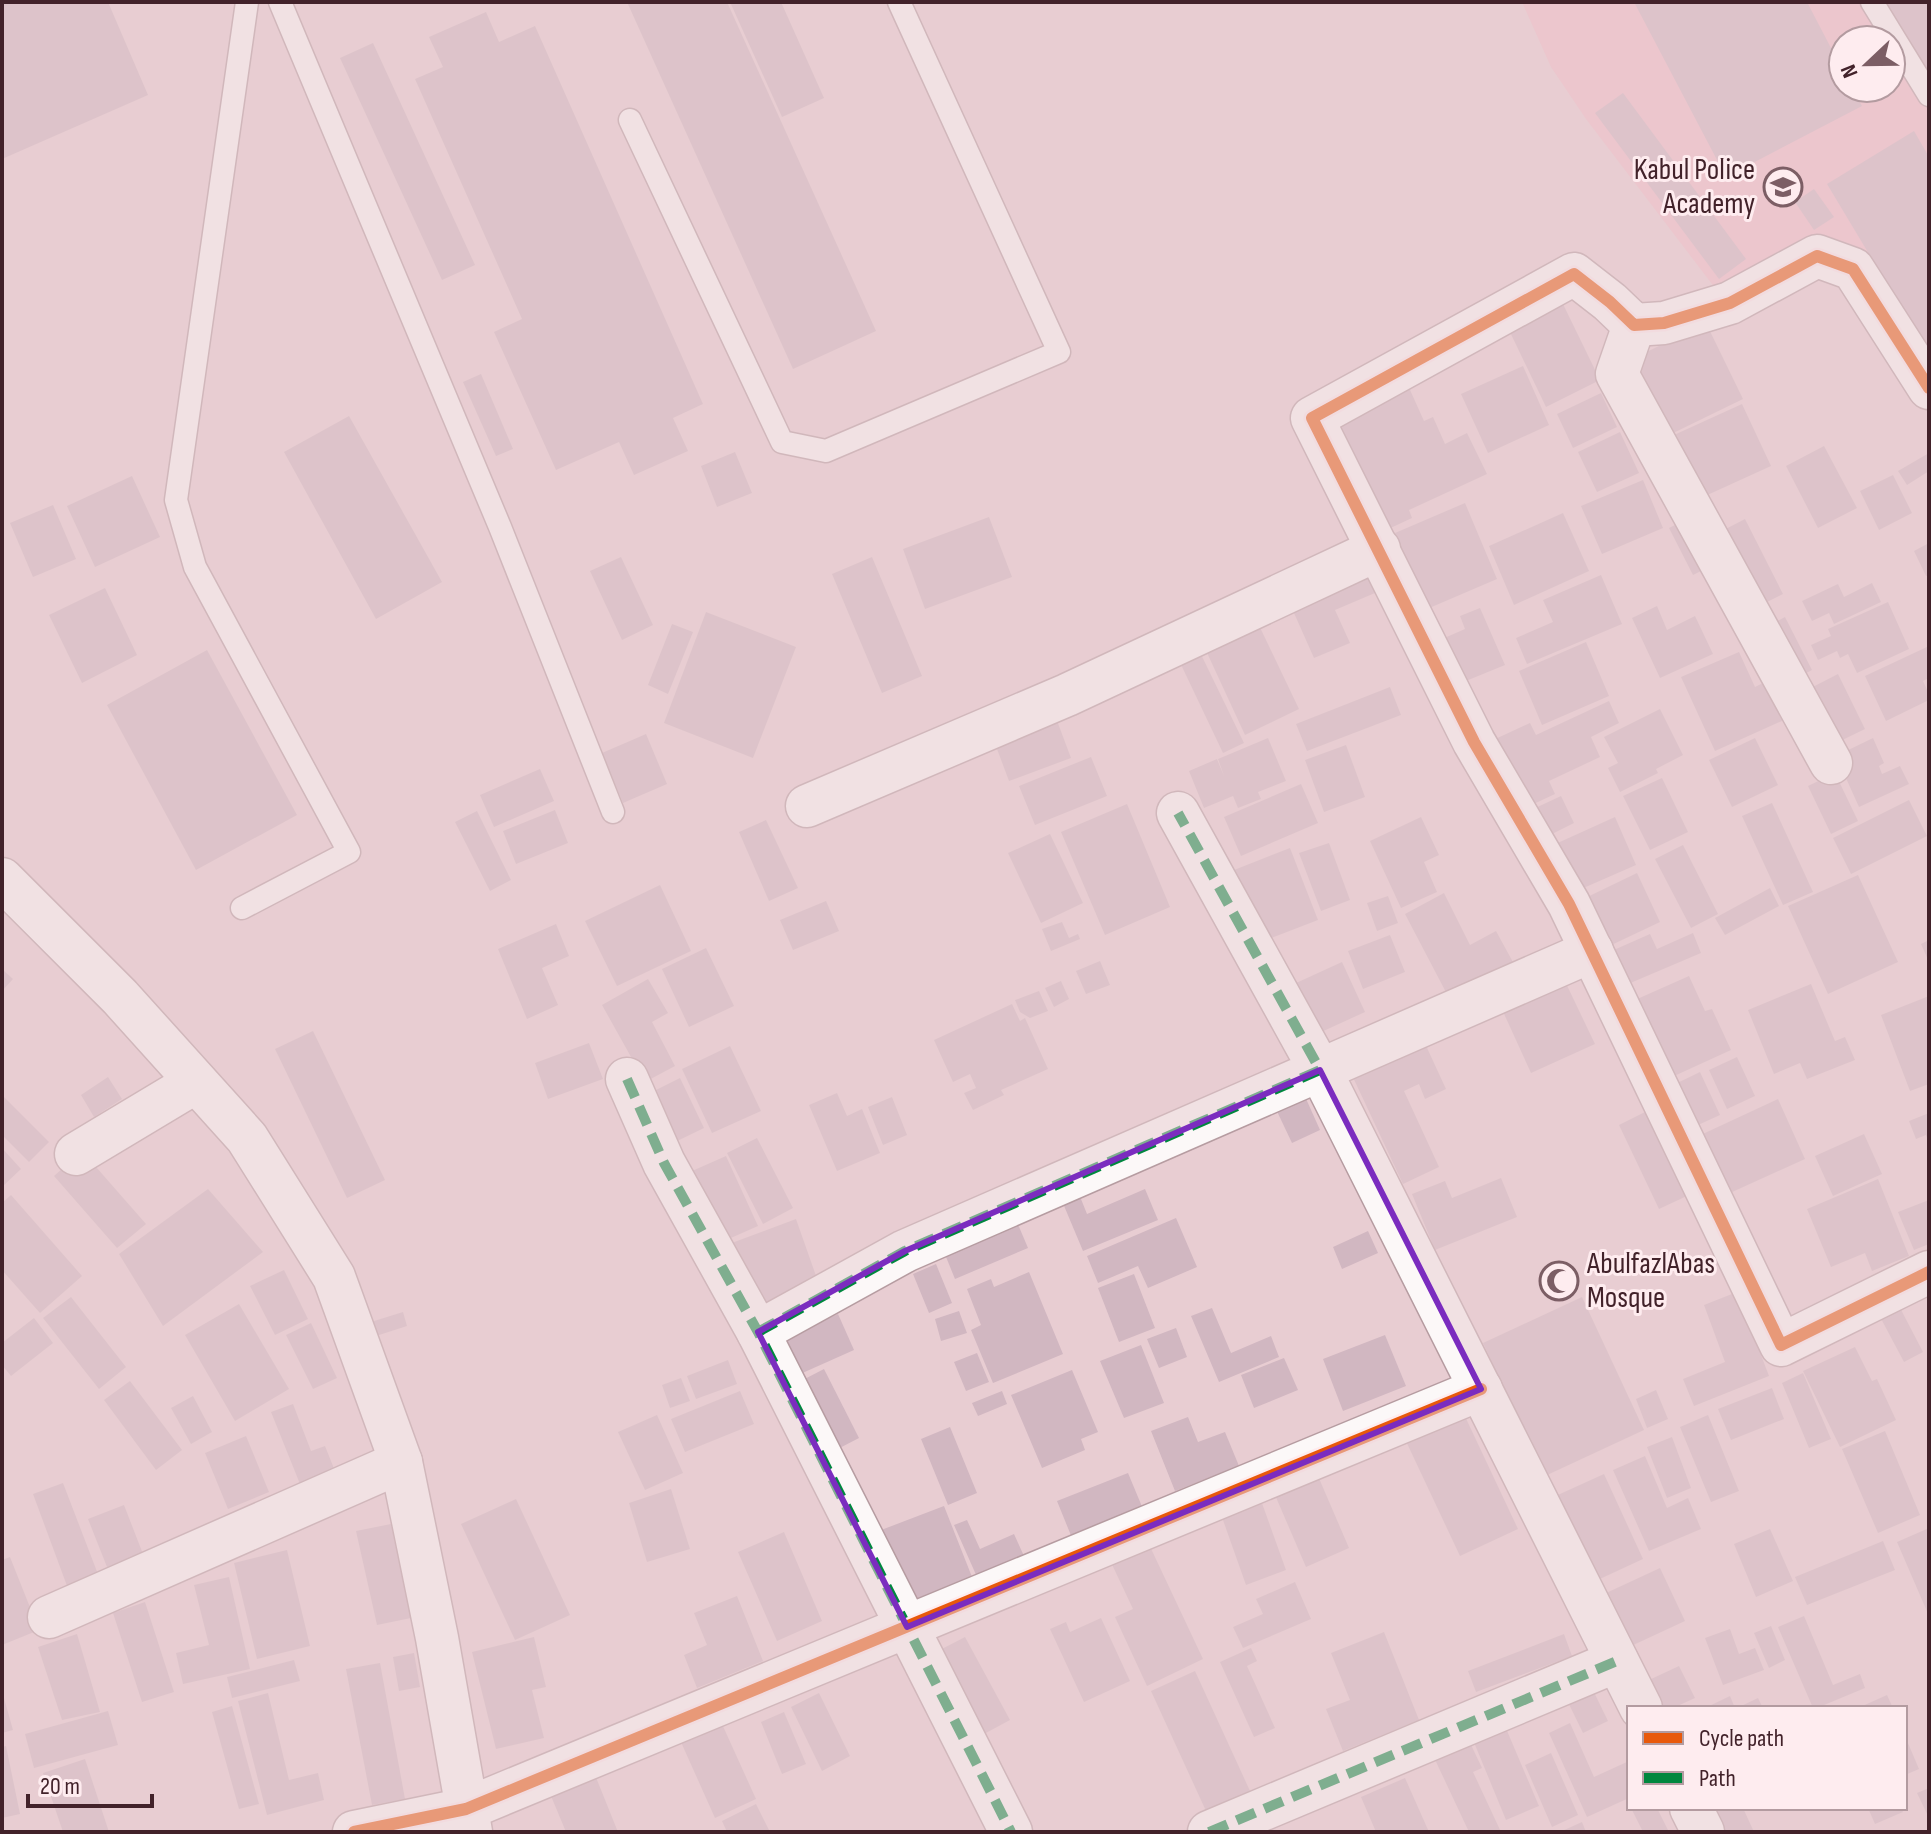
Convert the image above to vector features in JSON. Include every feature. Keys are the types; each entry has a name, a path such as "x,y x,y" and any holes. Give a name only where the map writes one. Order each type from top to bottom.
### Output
{"street":[{"path":"1929,388 1853,269 1817,256 1730,303 1664,323 1634,325 1574,274 1312,418 1474,742 1569,904 1781,1345 1929,1272"},
{"path":"1634,325 1617,374 1831,763"},
{"path":"807,806 1067,695 1379,549"},
{"path":"1178,813 1320,1070 1640,1706"},
{"path":"2,879 120,997 247,1138 334,1277 401,1462 437,1638 468,1821"},
{"path":"758,1332 905,1251 1592,951"},
{"path":"627,1079 664,1163 758,1332 1011,1832"},
{"path":"76,1154 196,1082"},
{"path":"354,1832 468,1821 907,1627 1481,1389"},
{"path":"49,1617 401,1462"},
{"path":"1209,1832 1617,1661"},
{"path":"1692,1810 1703,1832"}],"lane":[{"path":"242,908 349,852 195,567 176,500 247,2"},
{"path":"280,2 494,513 613,812"},
{"path":"630,120 782,442 826,451 1059,352 899,2"},
{"path":"1872,2 1929,95"}],"highlighted area":[{"path":"1320,1070 1481,1389 907,1627 758,1332 905,1251"}],"shaded area":[{"name":"Kabul Police Academy","path":"1522,2 1929,2 1929,388 1853,269 1715,288 1586,119 1551,67"}],"building":[{"path":"2,2 108,2 148,95 2,159"},
{"path":"627,2 727,2 876,331 793,369"},
{"path":"730,2 781,2 824,98 782,117"},
{"path":"1634,2 1807,2 1827,40 1827,104 1862,106 1726,177"},
{"path":"1880,2 1929,2 1929,72 1923,75 1907,48 1907,24 1893,24"},
{"path":"486,12 499,42 535,26 703,404 673,418 688,451 634,475 619,442 556,470 494,332 522,319 415,79 443,67 429,37"},
{"path":"373,43 475,265 442,280 340,58"},
{"path":"1623,93 1746,259 1719,279 1595,113"},
{"path":"1914,131 1929,157 1929,354 1827,184"},
{"path":"1814,189 1834,217 1814,230 1795,202"},
{"path":"1562,302 1600,380 1546,407 1508,328"},
{"path":"1706,323 1743,399 1663,438 1626,362"},
{"path":"1523,366 1549,425 1488,453 1461,394"},
{"path":"481,374 513,449 496,456 463,382"},
{"path":"1406,381 1424,421 1433,417 1445,444 1467,433 1487,474 1409,510 1412,518 1382,532 1328,417"},
{"path":"1601,393 1617,427 1573,448 1557,414"},
{"path":"1742,404 1771,466 1692,502 1663,440"},
{"path":"349,416 442,582 376,619 284,452"},
{"path":"1620,432 1639,473 1597,492 1578,452"},
{"path":"1824,446 1857,508 1818,528 1786,466"},
{"path":"735,452 752,493 717,507 701,466"},
{"path":"1929,453 1929,471 1907,485 1898,471"},
{"path":"1893,475 1912,513 1879,530 1860,491"},
{"path":"132,476 160,537 95,567 67,506"},
{"path":"1643,480 1663,528 1602,554 1581,506"},
{"path":"1465,503 1497,579 1413,615 1381,539"},
{"path":"53,505 76,559 33,577 10,523"},
{"path":"1563,513 1589,571 1514,605 1489,546"},
{"path":"989,517 1012,577 925,609 903,549"},
{"path":"1691,517 1715,564 1693,575 1669,528"},
{"path":"1745,519 1783,594 1753,609 1716,534"},
{"path":"1929,543 1929,575 1926,576 1914,551"},
{"path":"621,557 653,625 622,640 590,571"},
{"path":"872,557 922,676 882,693 832,574"},
{"path":"1362,562 1375,593 1335,610 1350,643 1314,658 1286,595"},
{"path":"1601,575 1622,624 1527,664 1516,638 1553,622 1543,600"},
{"path":"1872,583 1881,602 1834,624 1829,613 1812,621 1802,601 1838,584 1844,597"},
{"path":"105,588 137,655 82,683 49,615"},
{"path":"1888,602 1909,649 1857,673 1848,654 1840,658 1837,651 1818,660 1811,645 1831,636 1828,629"},
{"path":"1657,606 1667,630 1695,616 1713,654 1660,678 1632,618"},
{"path":"1480,608 1505,665 1461,683 1442,639 1465,629 1460,616"},
{"path":"706,612 796,647 753,758 664,723"},
{"path":"1255,617 1299,709 1245,735 1202,642"},
{"path":"1785,617 1812,670 1789,682 1762,629"},
{"path":"672,624 693,632 668,694 648,685"},
{"path":"1195,642 1244,743 1223,753 1175,652"},
{"path":"1586,642 1609,696 1542,725 1519,671"},
{"path":"1929,646 1929,678 1923,681 1929,700 1886,721 1865,676"},
{"path":"207,650 297,815 196,870 107,705"},
{"path":"1739,652 1755,687 1767,681 1784,720 1715,751 1681,677"},
{"path":"1838,674 1865,729 1826,748 1799,694"},
{"path":"1390,687 1401,715 1307,751 1296,724"},
{"path":"1609,701 1619,723 1591,737 1600,757 1549,781 1555,794 1523,809 1491,741 1530,723 1536,735"},
{"path":"1660,709 1683,755 1656,769 1658,773 1620,792 1608,768 1618,763 1604,737"},
{"path":"1053,710 1071,758 1009,781 991,733"},
{"path":"646,734 667,784 623,803 602,753"},
{"path":"1268,738 1286,781 1258,792 1261,799 1238,808 1233,796 1204,808 1189,771 1217,759 1224,776 1218,759"},
{"path":"1755,738 1778,785 1732,807 1709,760"},
{"path":"1873,738 1884,763 1879,766 1882,774 1900,766 1909,784 1859,807 1836,756"},
{"path":"1346,745 1365,797 1324,812 1305,760"},
{"path":"1091,757 1107,796 1035,825 1019,786"},
{"path":"540,769 554,801 494,827 480,795"},
{"path":"1835,773 1858,821 1831,834 1808,786"},
{"path":"1662,778 1688,832 1650,850 1623,796"},
{"path":"1301,784 1318,823 1241,856 1224,817"},
{"path":"1561,796 1574,823 1544,838 1531,810"},
{"path":"1909,800 1927,836 1851,874 1833,838"},
{"path":"1772,803 1813,892 1783,905 1742,816"},
{"path":"1127,804 1170,907 1105,935 1061,832"},
{"path":"555,810 568,843 516,864 503,831"},
{"path":"477,811 511,880 490,891 455,822"},
{"path":"1421,817 1439,855 1424,862 1437,892 1401,908 1370,841"},
{"path":"1615,817 1636,865 1572,893 1551,846"},
{"path":"766,820 798,888 769,901 739,832"},
{"path":"1050,834 1083,903 1041,923 1008,853"},
{"path":"1329,843 1350,900 1321,911 1299,853"},
{"path":"1683,845 1718,914 1691,928 1655,859"},
{"path":"1290,848 1318,920 1256,944 1229,872"},
{"path":"1637,873 1660,922 1603,949 1579,901"},
{"path":"1858,875 1898,962 1828,994 1788,906"},
{"path":"660,885 691,951 617,986 585,921"},
{"path":"1770,888 1779,906 1725,935 1715,918"},
{"path":"1444,893 1470,945 1496,931 1514,964 1449,998 1405,914"},
{"path":"1388,896 1398,923 1377,931 1367,903"},
{"path":"826,901 839,931 793,950 780,920"},
{"path":"1062,922 1069,938 1078,934 1080,939 1051,951 1042,929"},
{"path":"556,924 569,956 542,968 558,1005 527,1019 498,949"},
{"path":"1693,933 1701,953 1621,987 1607,953 1650,934 1657,949"},
{"path":"1390,935 1405,972 1363,989 1348,951"},
{"path":"1929,940 1929,962 1921,944"},
{"path":"706,948 734,1006 689,1027 662,969"},
{"path":"1100,961 1110,985 1086,994 1076,971"},
{"path":"1342,962 1365,1012 1306,1039 1283,989"},
{"path":"2,969 13,979 2,991"},
{"path":"1562,975 1595,1044 1531,1073 1500,1005"},
{"path":"1689,976 1705,1011 1712,1009 1731,1050 1661,1082 1626,1004"},
{"path":"648,979 668,1013 652,1022 675,1066 645,1082 602,1005"},
{"path":"1061,981 1069,999 1054,1007 1045,988"},
{"path":"1811,984 1835,1041 1845,1037 1855,1060 1807,1079 1800,1063 1774,1074 1748,1010"},
{"path":"1039,991 1048,1011 1030,1018 1020,1012 1015,1000"},
{"path":"1929,996 1929,1084 1910,1091 1881,1015"},
{"path":"1012,1004 1020,1021 1025,1018 1048,1069 1001,1090 1004,1095 973,1110 964,1093 976,1088 970,1074 953,1082 934,1040"},
{"path":"313,1031 385,1180 347,1198 275,1049"},
{"path":"1422,1037 1446,1089 1425,1099 1419,1084 1404,1091 1439,1167 1403,1184 1350,1071"},
{"path":"589,1043 603,1079 548,1099 535,1063"},
{"path":"730,1046 761,1111 712,1133 682,1069"},
{"path":"1737,1057 1755,1096 1727,1109 1709,1070"},
{"path":"1700,1072 1720,1115 1687,1130 1669,1087"},
{"path":"108,1077 122,1099 94,1117 81,1095"},
{"path":"680,1078 704,1128 671,1144 646,1095"},
{"path":"1303,1092 1320,1130 1292,1143 1274,1105"},
{"path":"837,1093 847,1116 862,1109 880,1153 837,1171 809,1105"},
{"path":"2,1095 49,1142 29,1162 2,1135"},
{"path":"892,1097 907,1135 883,1145 868,1107"},
{"path":"1778,1099 1805,1159 1719,1198 1692,1139"},
{"path":"1649,1110 1689,1195 1659,1209 1619,1125"},
{"path":"1929,1113 1929,1143 1926,1135 1916,1139 1909,1121"},
{"path":"1864,1134 1882,1174 1833,1196 1815,1156"},
{"path":"757,1138 793,1208 763,1224 727,1153"},
{"path":"2,1148 21,1169 2,1187"},
{"path":"82,1151 146,1224 117,1248 54,1176"},
{"path":"726,1156 758,1226 715,1245 683,1175"},
{"path":"1501,1178 1517,1217 1435,1250 1412,1194 1445,1181 1452,1198"},
{"path":"1878,1179 1909,1256 1872,1271 1865,1253 1831,1267 1807,1209"},
{"path":"208,1189 263,1252 163,1326 119,1254"},
{"path":"1145,1189 1158,1220 1083,1251 1062,1201 1079,1194 1087,1214"},
{"path":"11,1195 82,1276 40,1313 2,1270 2,1203"},
{"path":"1929,1200 1929,1244 1914,1250 1898,1212"},
{"path":"1176,1218 1197,1267 1148,1288 1138,1266 1098,1283 1087,1256"},
{"path":"796,1219 821,1290 755,1314 729,1244"},
{"path":"1017,1222 1028,1248 955,1279 944,1252"},
{"path":"1368,1231 1378,1253 1342,1269 1333,1247"},
{"path":"936,1264 952,1303 929,1313 913,1274"},
{"path":"284,1270 308,1319 275,1335 250,1286"},
{"path":"1029,1272 1063,1354 993,1383 971,1330 981,1325 967,1289 991,1279 994,1287"},
{"path":"1134,1274 1155,1328 1119,1342 1098,1288"},
{"path":"1737,1292 1769,1376 1694,1406 1683,1379 1725,1362 1704,1305"},
{"path":"71,1297 126,1367 99,1389 43,1318"},
{"path":"1582,1297 1644,1430 1545,1476 1483,1343"},
{"path":"1897,1302 1923,1352 1904,1362 1878,1313"},
{"path":"239,1304 289,1389 235,1421 185,1335"},
{"path":"1212,1308 1231,1353 1271,1336 1279,1357 1219,1382 1191,1316"},
{"path":"959,1311 967,1333 941,1341 935,1319"},
{"path":"403,1312 407,1326 376,1336 371,1322"},
{"path":"838,1314 854,1350 789,1379 774,1343"},
{"path":"34,1318 53,1343 11,1376 2,1365 2,1343"},
{"path":"311,1323 337,1378 313,1389 286,1335"},
{"path":"1176,1328 1187,1357 1159,1368 1147,1339"},
{"path":"1385,1335 1406,1386 1343,1411 1323,1359"},
{"path":"1141,1345 1164,1403 1124,1418 1100,1361"},
{"path":"1855,1347 1872,1381 1877,1379 1896,1420 1840,1447 1803,1371"},
{"path":"977,1353 989,1382 966,1391 954,1362"},
{"path":"1284,1358 1298,1390 1254,1408 1241,1375"},
{"path":"728,1360 737,1384 696,1399 687,1376"},
{"path":"824,1369 859,1438 830,1453 795,1384"},
{"path":"1072,1370 1098,1432 1081,1439 1085,1450 1042,1468 1011,1395"},
{"path":"1803,1373 1831,1439 1809,1448 1782,1383"},
{"path":"681,1378 690,1401 670,1408 662,1385"},
{"path":"130,1381 182,1450 156,1470 104,1400"},
{"path":"1772,1388 1784,1419 1731,1440 1718,1409"},
{"path":"1656,1390 1668,1419 1647,1428 1636,1399"},
{"path":"740,1391 754,1424 685,1452 671,1419"},
{"path":"1002,1391 1007,1404 978,1416 972,1403"},
{"path":"193,1396 212,1432 191,1444 171,1408"},
{"path":"293,1404 311,1451 325,1446 335,1471 300,1484 271,1412"},
{"path":"1462,1410 1518,1529 1460,1556 1404,1437"},
{"path":"657,1415 683,1473 645,1490 618,1432"},
{"path":"1708,1415 1739,1491 1711,1502 1680,1427"},
{"path":"1188,1417 1198,1442 1225,1432 1239,1466 1175,1491 1151,1431"},
{"path":"950,1427 977,1493 948,1505 921,1439"},
{"path":"1885,1431 1920,1515 1878,1533 1842,1449"},
{"path":"246,1436 269,1492 228,1509 205,1453"},
{"path":"1672,1437 1691,1488 1667,1498 1647,1447"},
{"path":"1645,1456 1667,1508 1688,1498 1701,1529 1649,1551 1613,1470"},
{"path":"1315,1469 1349,1548 1306,1567 1272,1488"},
{"path":"1128,1473 1143,1509 1072,1538 1057,1501"},
{"path":"1604,1474 1643,1559 1589,1584 1549,1499"},
{"path":"63,1483 101,1582 70,1594 33,1494"},
{"path":"671,1489 690,1549 647,1562 629,1503"},
{"path":"1258,1492 1286,1570 1246,1585 1218,1506"},
{"path":"516,1499 570,1615 515,1640 461,1524"},
{"path":"124,1505 143,1554 107,1567 88,1519"},
{"path":"944,1506 974,1582 906,1609 876,1532"},
{"path":"967,1520 980,1549 1014,1534 1024,1556 977,1577 954,1525"},
{"path":"391,1524 411,1618 377,1625 356,1531"},
{"path":"1929,1528 1929,1616 1897,1542"},
{"path":"1770,1529 1793,1581 1756,1597 1734,1544"},
{"path":"784,1532 822,1621 777,1641 738,1552"},
{"path":"1146,1538 1203,1659 1147,1686 1115,1617 1133,1609 1108,1556"},
{"path":"1883,1541 1895,1570 1807,1605 1795,1577"},
{"path":"287,1550 310,1646 257,1659 234,1563"},
{"path":"10,1557 39,1630 2,1645 2,1560"},
{"path":"1660,1568 1685,1621 1629,1647 1604,1594"},
{"path":"229,1577 250,1669 183,1684 176,1653 209,1645 194,1585"},
{"path":"1295,1582 1311,1619 1243,1648 1233,1627 1263,1614 1256,1599"},
{"path":"737,1596 763,1661 697,1688 684,1655 707,1645 694,1613"},
{"path":"145,1602 174,1692 142,1702 113,1613"},
{"path":"1804,1616 1833,1685 1860,1674 1865,1688 1822,1706 1812,1706 1778,1627"},
{"path":"1101,1618 1130,1681 1084,1702 1050,1629 1066,1622 1070,1632"},
{"path":"1771,1626 1785,1660 1769,1668 1754,1633"},
{"path":"1730,1629 1739,1654 1755,1648 1764,1670 1723,1685 1705,1638"},
{"path":"1384,1632 1419,1720 1343,1751 1326,1709 1350,1700 1331,1653"},
{"path":"77,1634 100,1712 62,1720 38,1647"},
{"path":"1564,1634 1572,1656 1476,1692 1468,1671"},
{"path":"534,1637 546,1687 532,1690 544,1738 496,1749 472,1652"},
{"path":"965,1637 1010,1720 984,1734 938,1651"},
{"path":"1251,1648 1257,1661 1247,1666 1275,1728 1254,1737 1220,1662"},
{"path":"414,1653 420,1687 399,1691 393,1657"},
{"path":"294,1660 300,1681 232,1698 227,1677"},
{"path":"380,1663 405,1799 372,1805 346,1669"},
{"path":"1679,1666 1695,1698 1677,1706 1660,1706 1649,1680"},
{"path":"1195,1671 1250,1791 1206,1811 1151,1691"},
{"path":"1589,1682 1608,1721 1583,1733 1564,1694"},
{"path":"2,1691 13,1730 2,1733"},
{"path":"268,1693 289,1780 318,1773 324,1800 267,1815 238,1701"},
{"path":"819,1693 850,1756 822,1771 791,1707"},
{"path":"1887,1695 1892,1706 1862,1706"},
{"path":"1730,1696 1734,1706 1709,1706"},
{"path":"1758,1698 1762,1706 1741,1706"},
{"path":"232,1706 259,1804 239,1809 212,1712"},
{"path":"108,1711 118,1745 34,1768 25,1734"},
{"path":"784,1712 806,1764 782,1774 761,1722"},
{"path":"717,1713 756,1799 715,1818 676,1731"},
{"path":"1570,1723 1594,1777 1627,1762 1627,1799 1587,1817 1549,1733"},
{"path":"1505,1726 1539,1806 1506,1820 1473,1740"},
{"path":"1465,1732 1482,1768 1473,1772 1501,1832 1469,1832 1430,1749"},
{"path":"1907,1741 1919,1769 1907,1774"},
{"path":"6,1746 20,1814 2,1818 2,1747"},
{"path":"1551,1753 1578,1815 1552,1827 1525,1765"},
{"path":"85,1759 109,1832 63,1832 43,1773"},
{"path":"591,1765 618,1832 566,1832 546,1784"},
{"path":"1405,1778 1429,1832 1376,1832 1361,1797"},
{"path":"1929,1788 1929,1818 1917,1793"},
{"path":"756,1804 770,1832 727,1832 722,1821"},
{"path":"1632,1810 1658,1810 1669,1832 1643,1832"},
{"path":"1714,1810 1744,1810 1754,1832 1724,1832"},
{"path":"1869,1810 1903,1812 1875,1824"},
{"path":"1582,1822 1586,1832 1560,1832"}],"marked path":[{"path":"758,1332 905,1251 1320,1070 1178,813"},
{"path":"627,1079 664,1163 758,1332 1011,1832"},
{"path":"1209,1832 1617,1661"}],"cycle path":[{"path":"1929,388 1853,269 1817,256 1730,303 1664,323 1634,325 1574,274 1312,418 1474,742 1569,904 1781,1345 1929,1272"},
{"path":"354,1832 466,1809 1481,1389"}],"place":[{"name":"Kabul Police Academy","path":"1783,187"},
{"name":"AbulfazlAbas Mosque","path":"1559,1281"}]}
